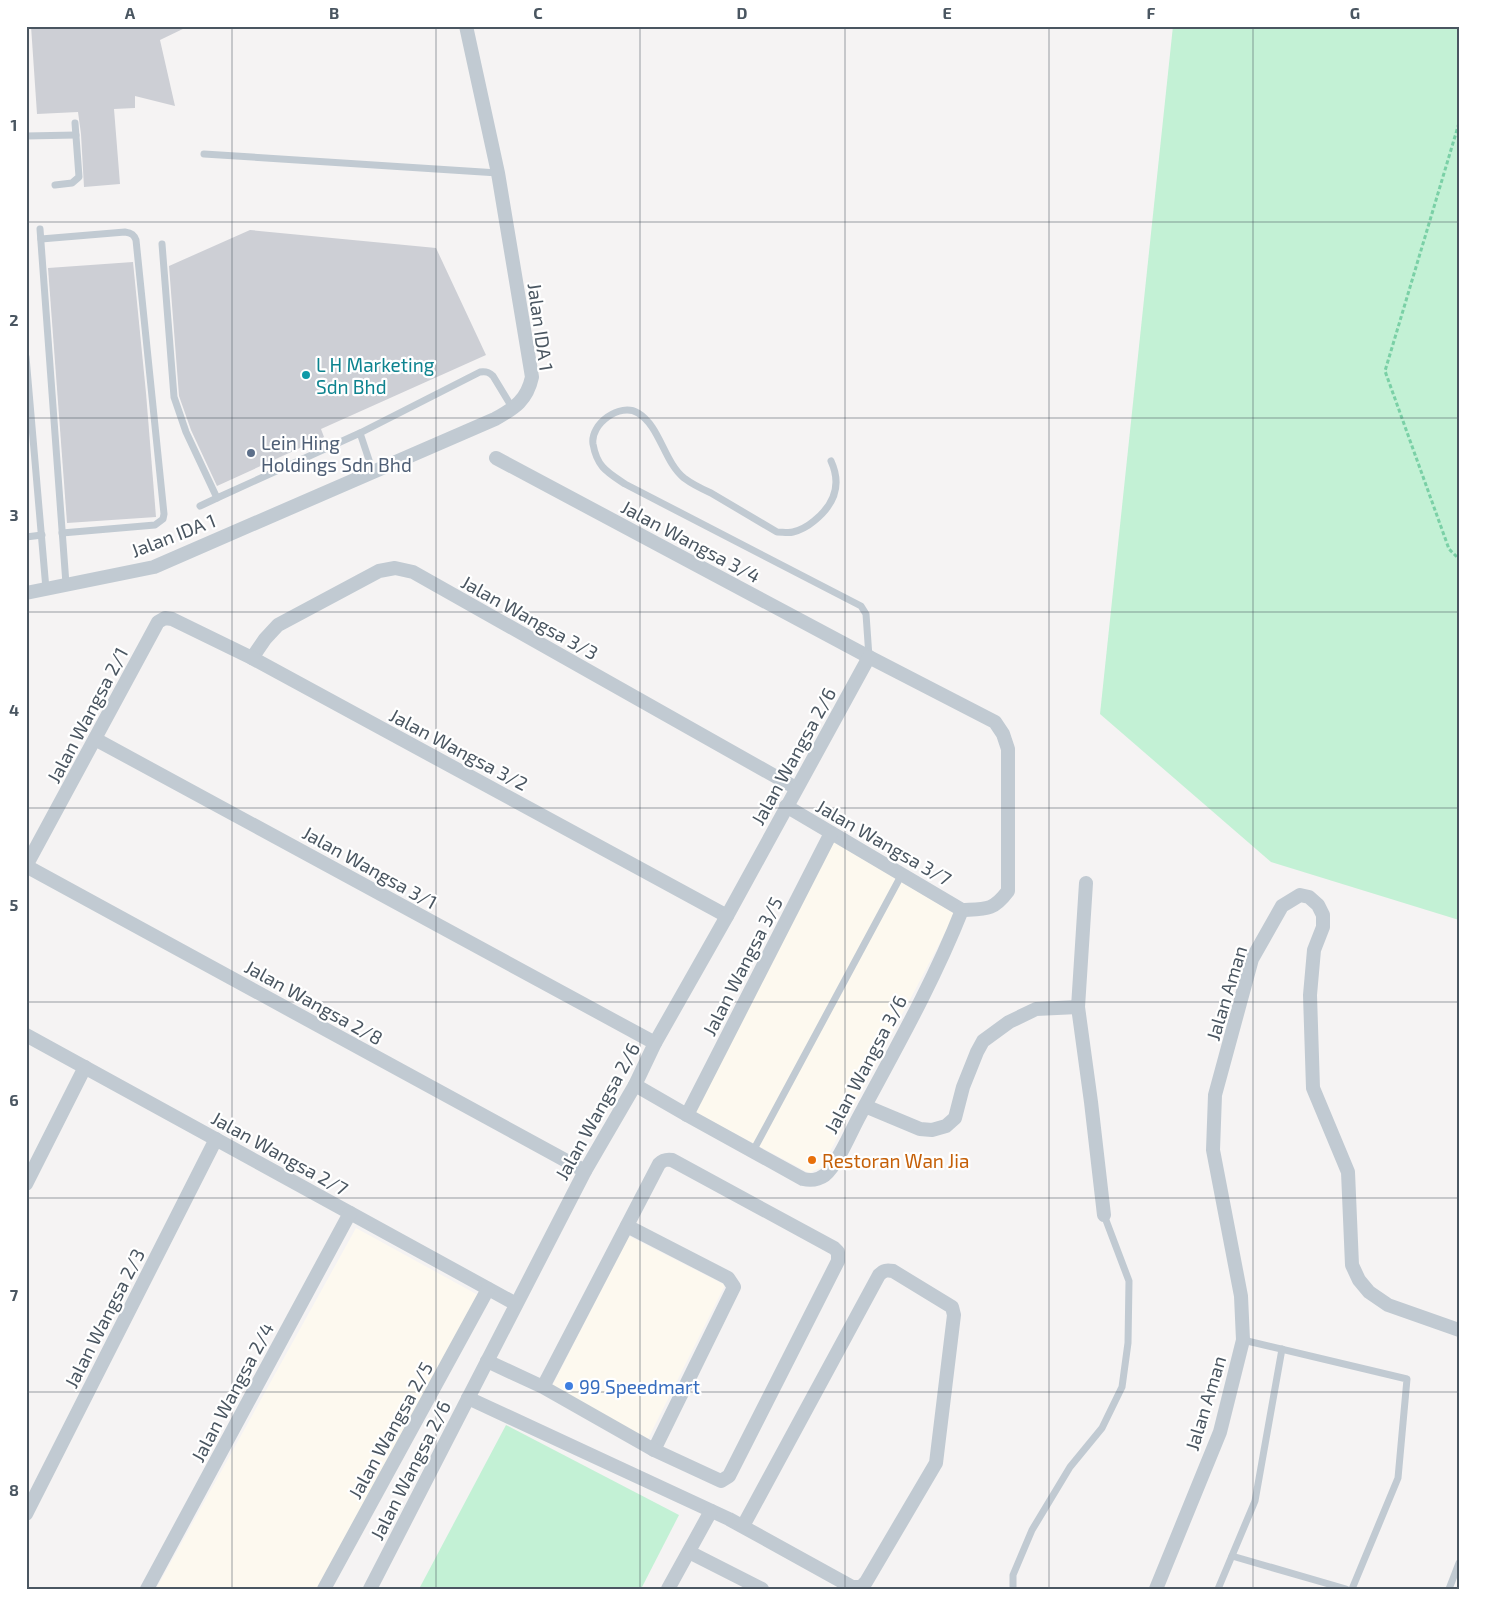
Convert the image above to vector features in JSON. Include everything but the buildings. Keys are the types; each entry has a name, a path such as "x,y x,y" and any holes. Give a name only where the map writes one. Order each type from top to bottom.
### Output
{"street":[{"name":"Jalan IDA 1","path":"26,593 154,567 495,419 513,409 522,401 532,377 498,173 463,28"},
{"name":"Jalan Wangsa 3/4","path":"496,458 995,722 1004,734 1008,749 1008,891 998,903 986,909 962,910"},
{"name":"Jalan Wangsa 3/3","path":"252,658 265,639 278,625 379,571 395,568 413,572 796,788"},
{"name":"Jalan Wangsa 2/1","path":"26,866 158,622 165,618 172,619"},
{"name":"Jalan Wangsa 3/2","path":"172,619 252,658 727,916"},
{"name":"Jalan Wangsa 2/6","path":"370,1589 585,1171 635,1085 655,1044 869,657"},
{"name":"Jalan Wangsa 3/1","path":"95,739 655,1044"},
{"name":"Jalan Wangsa 3/7","path":"786,806 962,910"},
{"name":"Jalan Wangsa 3/5","path":"687,1115 831,833"},
{"name":"Jalan Wangsa 2/8","path":"26,866 585,1171"},
{"path":"1086,883 1078,1007 1104,1216"},
{"name":"Jalan Aman","path":"1156,1589 1220,1432 1244,1340 1241,1296 1213,1150 1215,1096 1252,960 1282,906 1300,895 1309,897 1318,905 1322,915 1323,927 1314,950 1310,995 1313,1088 1348,1172 1352,1265 1359,1280 1369,1292 1388,1305 1459,1330"},
{"name":"Jalan Wangsa 3/6","path":"635,1085 803,1179 819,1179 831,1168 865,1106 945,952 962,910"},
{"path":"865,1106 920,1129 932,1130 946,1126 955,1118 963,1087 983,1041 1008,1022 1036,1009 1078,1007"},
{"name":"Jalan Wangsa 2/7","path":"26,1035 516,1304"},
{"path":"26,1184 85,1068"},
{"name":"Jalan Wangsa 2/3","path":"26,1514 216,1139"},
{"path":"487,1360 543,1388 654,1450 716,1480 726,1480 838,1261 838,1252 834,1248 672,1160 662,1161 543,1388"},
{"name":"Jalan Wangsa 2/4","path":"148,1589 350,1213"},
{"path":"627,1226 728,1278 734,1286 654,1450"},
{"path":"468,1398 743,1526 852,1587 861,1587 866,1582 936,1463 954,1314 952,1307 893,1271 883,1271 879,1275 743,1526"},
{"name":"Jalan Wangsa 2/5","path":"324,1589 488,1289"},
{"path":"668,1589 711,1511"},
{"path":"689,1552 762,1589"}],"lane":[{"path":"55,186 72,182 79,177 75,123"},
{"path":"26,136 76,135"},
{"path":"204,154 498,173"},
{"path":"40,229 66,584"},
{"path":"40,239 125,232 134,236 164,514 163,519 155,524 62,533"},
{"path":"162,244 174,397 186,432 217,498"},
{"path":"26,357 46,589"},
{"path":"200,506 360,433 480,372 485,371 493,376 513,409"},
{"path":"831,461 837,482 835,496 828,507 807,526 793,532 778,532 684,478 668,458 649,423 638,412 623,410 610,415 599,425 593,439 595,454 603,469 625,484 861,606 866,614 869,657"},
{"path":"360,433 373,472"},
{"path":"26,537 42,535"},
{"path":"753,1151 902,874"},
{"path":"1013,1589 1013,1575 1032,1530 1070,1467 1102,1428 1122,1387 1128,1343 1129,1281 1104,1216"},
{"path":"1244,1340 1407,1380 1398,1478 1352,1589"},
{"path":"1218,1589 1255,1500 1282,1349"},
{"path":"1232,1556 1346,1589"},
{"path":"1449,1589 1459,1563"}],"path":[{"path":"1459,123 1385,371 1449,549 1459,559"}],"shaded area":[{"path":"833,841 955,914 822,1167 809,1173 695,1112"},
{"path":"356,1228 478,1295 317,1589 156,1589"},
{"path":"629,1236 725,1285 648,1439 552,1386"}],"green space":[{"path":"1173,26 1459,26 1459,920 1271,862 1100,714"},
{"path":"506,1425 679,1515 641,1589 419,1589"}],"place":[{"name":"L H Marketing Sdn Bhd","path":"306,375"},
{"name":"Lein Hing Holdings Sdn Bhd","path":"251,453"},
{"name":"Restoran Wan Jia","path":"812,1160"},
{"name":"99 Speedmart","path":"569,1386"}]}
